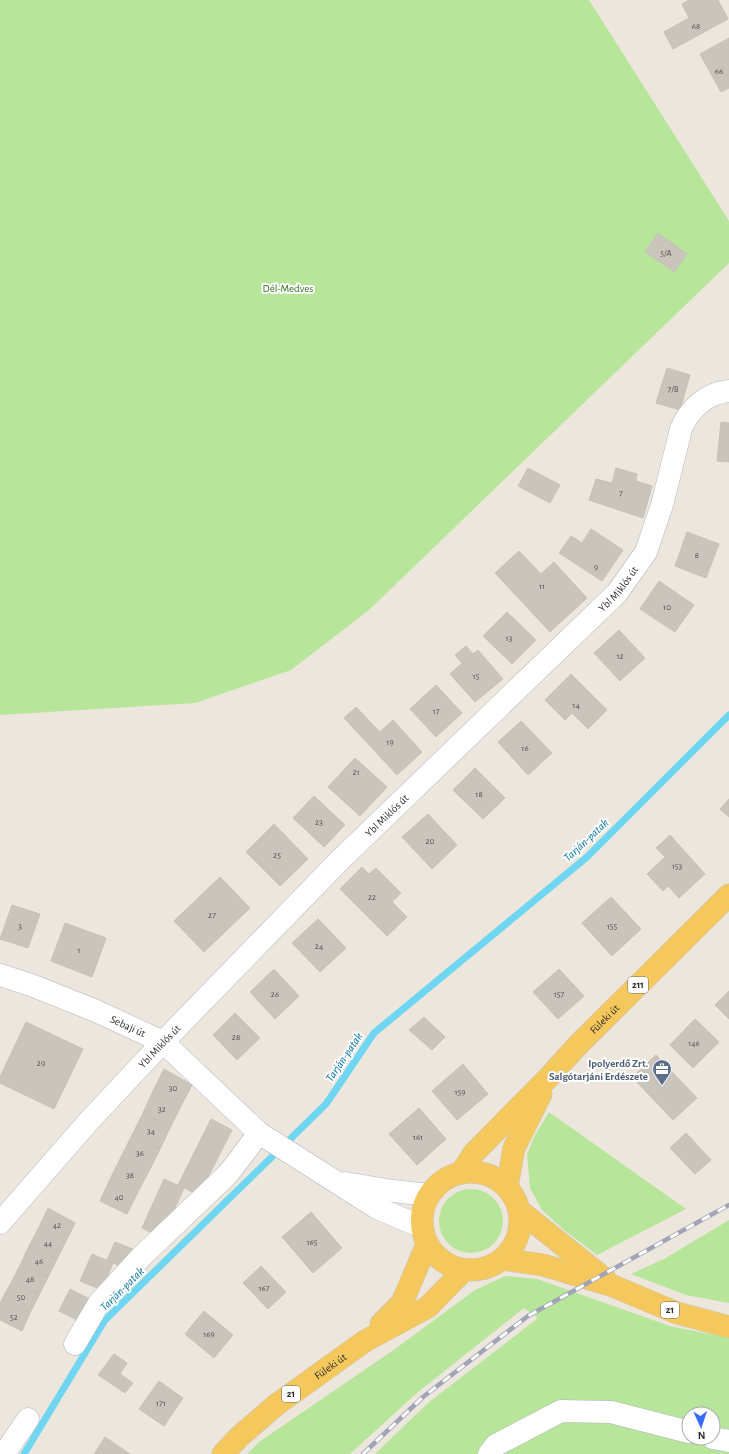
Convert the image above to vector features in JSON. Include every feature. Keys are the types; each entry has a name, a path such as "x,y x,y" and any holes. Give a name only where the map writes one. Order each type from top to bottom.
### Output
{"main road":[{"name":"Füleki út","path":"461,1173 474,1153 549,1077 577,1046 729,895"},
{"name":"Füleki út","path":"507,1187 514,1148 549,1077"},
{"name":"Füleki út","path":"477,1172 493,1177 507,1187 515,1198 520,1211 521,1221 520,1232 511,1251 495,1264 475,1270 464,1270 453,1267 434,1254 425,1236 423,1211 429,1195 442,1181 461,1173 477,1172"},
{"name":"21","path":"520,1211 613,1286"},
{"name":"Füleki út","path":"365,1341 402,1304 425,1236"},
{"name":"21","path":"503,1258 543,1265 613,1286 677,1313 729,1327"},
{"name":"Füleki út","path":"222,1454 276,1405 365,1341 428,1307 464,1270"}],"street":[{"name":"Ybl Miklós út","path":"0,1223 88,1122 163,1042 339,861 617,593 646,552 662,505 681,429 685,420 698,403 728,387"},
{"name":"Sebaji út","path":"0,975 26,983 96,1011 163,1042 273,1142 377,1208 425,1236"},
{"path":"75,1344 99,1303 142,1256 236,1165 273,1142"},
{"path":"336,1181 393,1191 429,1195"},
{"path":"489,1454 496,1445 561,1411 611,1412 681,1430"},
{"path":"4,1454 28,1419"}],"green space":[{"name":"Dél-Medves","path":"0,0 589,0 729,221 729,263 369,610 291,670 195,703 0,715"},
{"path":"549,1112 686,1209 597,1255 564,1230 542,1210 530,1188 527,1154 535,1135"},
{"path":"471,1189 483,1191 494,1198 501,1209 503,1221 501,1233 494,1244 483,1251 471,1253 459,1251 448,1244 441,1233 439,1221 441,1209 448,1198 459,1191"},
{"path":"729,1220 729,1303 686,1295 631,1274 664,1259"},
{"path":"505,1276 537,1279 670,1326 729,1338 729,1454 375,1454 428,1403 538,1318 524,1308 418,1392 350,1454 247,1454 259,1442 395,1349 475,1290"}],"building":[{"path":"689,0 718,0 728,19 673,49 664,32 689,18 682,4"},
{"path":"729,38 729,88 721,92 700,54"},
{"path":"658,233 687,254 674,272 645,252"},
{"path":"667,368 690,375 680,410 656,403"},
{"path":"721,422 729,423 729,462 717,461"},
{"path":"528,468 560,485 550,503 518,486"},
{"path":"616,468 637,474 636,481 652,486 643,518 589,500 596,479 612,483"},
{"path":"591,529 623,550 602,581 559,553 571,536 582,543"},
{"path":"687,532 719,544 706,578 675,566"},
{"path":"519,551 541,574 554,562 587,598 550,632 495,573"},
{"path":"659,581 694,605 675,632 640,609"},
{"path":"507,612 536,640 512,664 483,636"},
{"path":"619,630 645,658 620,681 594,653"},
{"path":"466,646 473,654 478,650 503,679 475,702 450,674 462,663 455,655"},
{"path":"571,674 607,710 588,729 572,713 565,720 545,700"},
{"path":"436,685 462,713 436,737 410,709"},
{"path":"356,707 380,732 393,720 422,752 397,775 344,718"},
{"path":"521,721 552,753 528,775 498,742"},
{"path":"355,758 387,787 360,816 328,787"},
{"path":"475,768 505,798 483,819 453,790"},
{"path":"314,796 345,825 324,847 293,818"},
{"path":"729,799 729,817 720,809"},
{"path":"428,814 457,845 432,869 402,837"},
{"path":"274,824 308,859 280,886 246,852"},
{"path":"670,835 705,874 679,898 668,886 663,891 647,874 665,857 656,848"},
{"path":"362,867 369,874 376,868 401,893 392,902 407,917 387,936 340,889"},
{"path":"220,877 250,908 204,952 174,921"},
{"path":"611,897 641,929 612,956 582,923"},
{"path":"12,905 40,914 28,948 0,939"},
{"path":"318,919 346,948 320,972 292,943"},
{"path":"65,923 106,938 92,977 51,961"},
{"path":"274,969 299,996 275,1019 250,992"},
{"path":"559,969 584,996 558,1019 533,992"},
{"path":"729,991 729,1019 715,1005"},
{"path":"235,1013 260,1038 237,1060 213,1035"},
{"path":"424,1017 445,1037 432,1050 409,1030"},
{"path":"695,1019 719,1042 693,1068 670,1045"},
{"path":"26,1022 83,1049 54,1109 0,1083 0,1077"},
{"path":"656,1055 697,1098 673,1120 632,1077"},
{"path":"463,1064 488,1094 457,1120 432,1091"},
{"path":"164,1069 192,1085 181,1106 153,1091"},
{"path":"153,1091 181,1106 170,1128 143,1113"},
{"path":"419,1108 446,1139 417,1165 389,1134"},
{"path":"143,1113 170,1128 160,1149 132,1135"},
{"path":"211,1119 232,1130 199,1195 178,1185"},
{"path":"686,1133 711,1160 695,1174 670,1148"},
{"path":"132,1135 160,1149 149,1171 121,1157"},
{"path":"121,1157 149,1171 138,1192 110,1179"},
{"path":"110,1179 138,1192 127,1214 100,1201"},
{"path":"164,1179 184,1188 169,1221 158,1236 142,1228"},
{"path":"48,1208 75,1223 66,1241 39,1227"},
{"path":"311,1212 342,1248 313,1273 282,1237"},
{"path":"39,1227 66,1241 57,1259 30,1244"},
{"path":"115,1242 135,1250 127,1269 107,1260"},
{"path":"30,1244 57,1259 48,1277 21,1263"},
{"path":"92,1254 113,1263 102,1290 80,1281"},
{"path":"21,1263 48,1277 39,1295 12,1281"},
{"path":"261,1266 286,1292 268,1309 243,1283"},
{"path":"12,1281 39,1295 30,1313 2,1299"},
{"path":"70,1289 90,1299 79,1321 59,1311"},
{"path":"2,1299 30,1313 22,1331 0,1320 0,1304"},
{"path":"204,1311 233,1335 214,1358 185,1334"},
{"path":"114,1354 127,1363 120,1374 133,1383 125,1393 98,1375"},
{"path":"159,1381 183,1398 164,1426 139,1409"},
{"path":"105,1437 130,1454 94,1454"}],"waterway":[{"name":"Tarján-patak","path":"24,1454 105,1320 326,1104 374,1033 587,857 729,715"}],"railway":[{"path":"363,1454 423,1397 528,1316 729,1205"}],"place":[{"name":"Ipolyerdő Zrt. Salgótarjáni Erdészete","path":"662,1086"}]}
